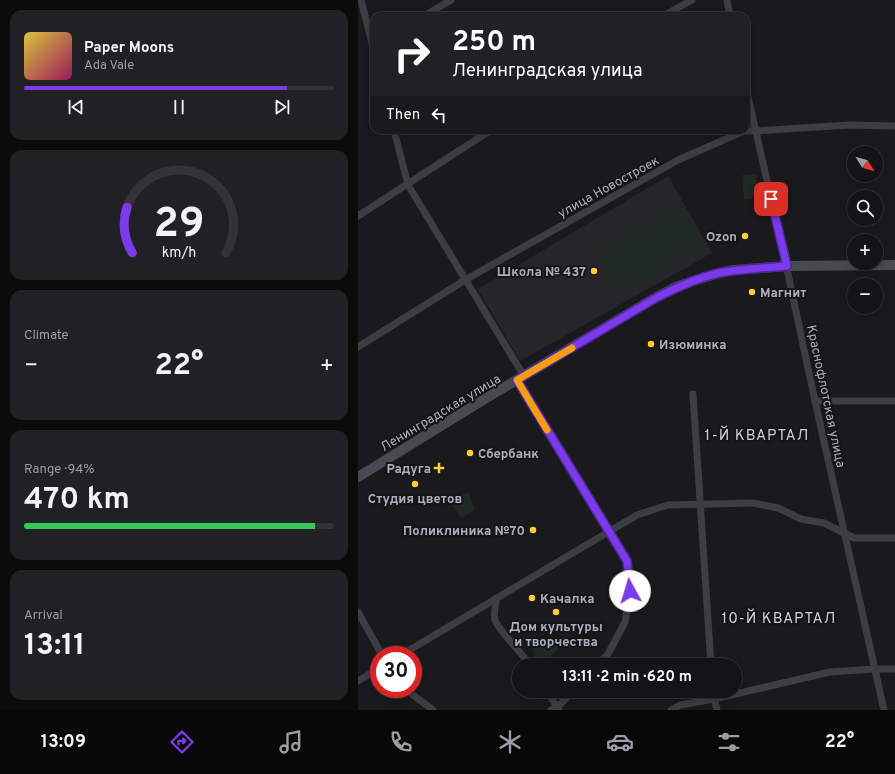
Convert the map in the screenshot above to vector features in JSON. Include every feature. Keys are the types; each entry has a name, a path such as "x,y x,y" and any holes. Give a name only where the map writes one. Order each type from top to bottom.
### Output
{"main road":[{"name":"Ленинградская улица","path":"358,477 520,378 654,299 676,288 718,273 734,270 787,266 895,265"}],"street":[{"path":"361,0 370,33"},
{"path":"431,12 451,0"},
{"path":"670,12 692,0"},
{"path":"727,0 729,12"},
{"name":"Краснофлотская улица","path":"750,105 787,266 815,401 884,710"},
{"name":"улица Новостроек","path":"750,131 849,125 895,126"},
{"path":"395,134 408,185 466,280 520,378 627,561 630,591 625,622 608,654 604,658"},
{"path":"358,216 485,134"},
{"name":"улица Новостроек","path":"358,346 466,280 678,160 737,134"},
{"path":"692,394 710,658"},
{"path":"815,401 895,401"},
{"path":"416,646 637,515 668,505 753,503 778,508 801,519 824,523 854,538 895,538"},
{"path":"496,598 495,621 525,658"},
{"path":"358,612 377,646"},
{"path":"671,710 680,705 714,699 830,672 874,668 895,669"},
{"path":"358,681 370,674"},
{"path":"417,698 433,710"},
{"path":"550,698 556,709 566,698"},
{"path":"714,699 717,710"}],"shaded area":[{"path":"756,174 758,198 744,199 742,175"},
{"name":"Школа № 437","path":"668,176 712,253 520,361 478,289"},
{"path":"682,204 703,245 616,294 596,254"},
{"path":"468,492 475,510 461,518 451,502"},
{"path":"532,638 560,647 550,658 534,658"}],"slow traffic":[{"path":"547,430 517,380 572,348"}],"place":[{"name":"Ozon","path":"745,236"},
{"name":"Школа № 437","path":"594,271"},
{"name":"Магнит","path":"752,292"},
{"name":"Изюминка","path":"651,344"},
{"name":"Сбербанк","path":"470,453"},
{"name":"Радуга","path":"439,468"},
{"name":"Студия цветов","path":"415,484"},
{"name":"Поликлиника №70","path":"533,530"},
{"name":"Качалка","path":"532,598"},
{"name":"Дом культуры и творчества","path":"556,612"}],"district":[{"name":"1-Й КВАРТАЛ","path":"757,435"},
{"name":"10-Й КВАРТАЛ","path":"779,618"}],"route":[{"path":"630,591 627,561 517,380 654,299 676,288 718,273 734,270 787,266 771,199"}]}
